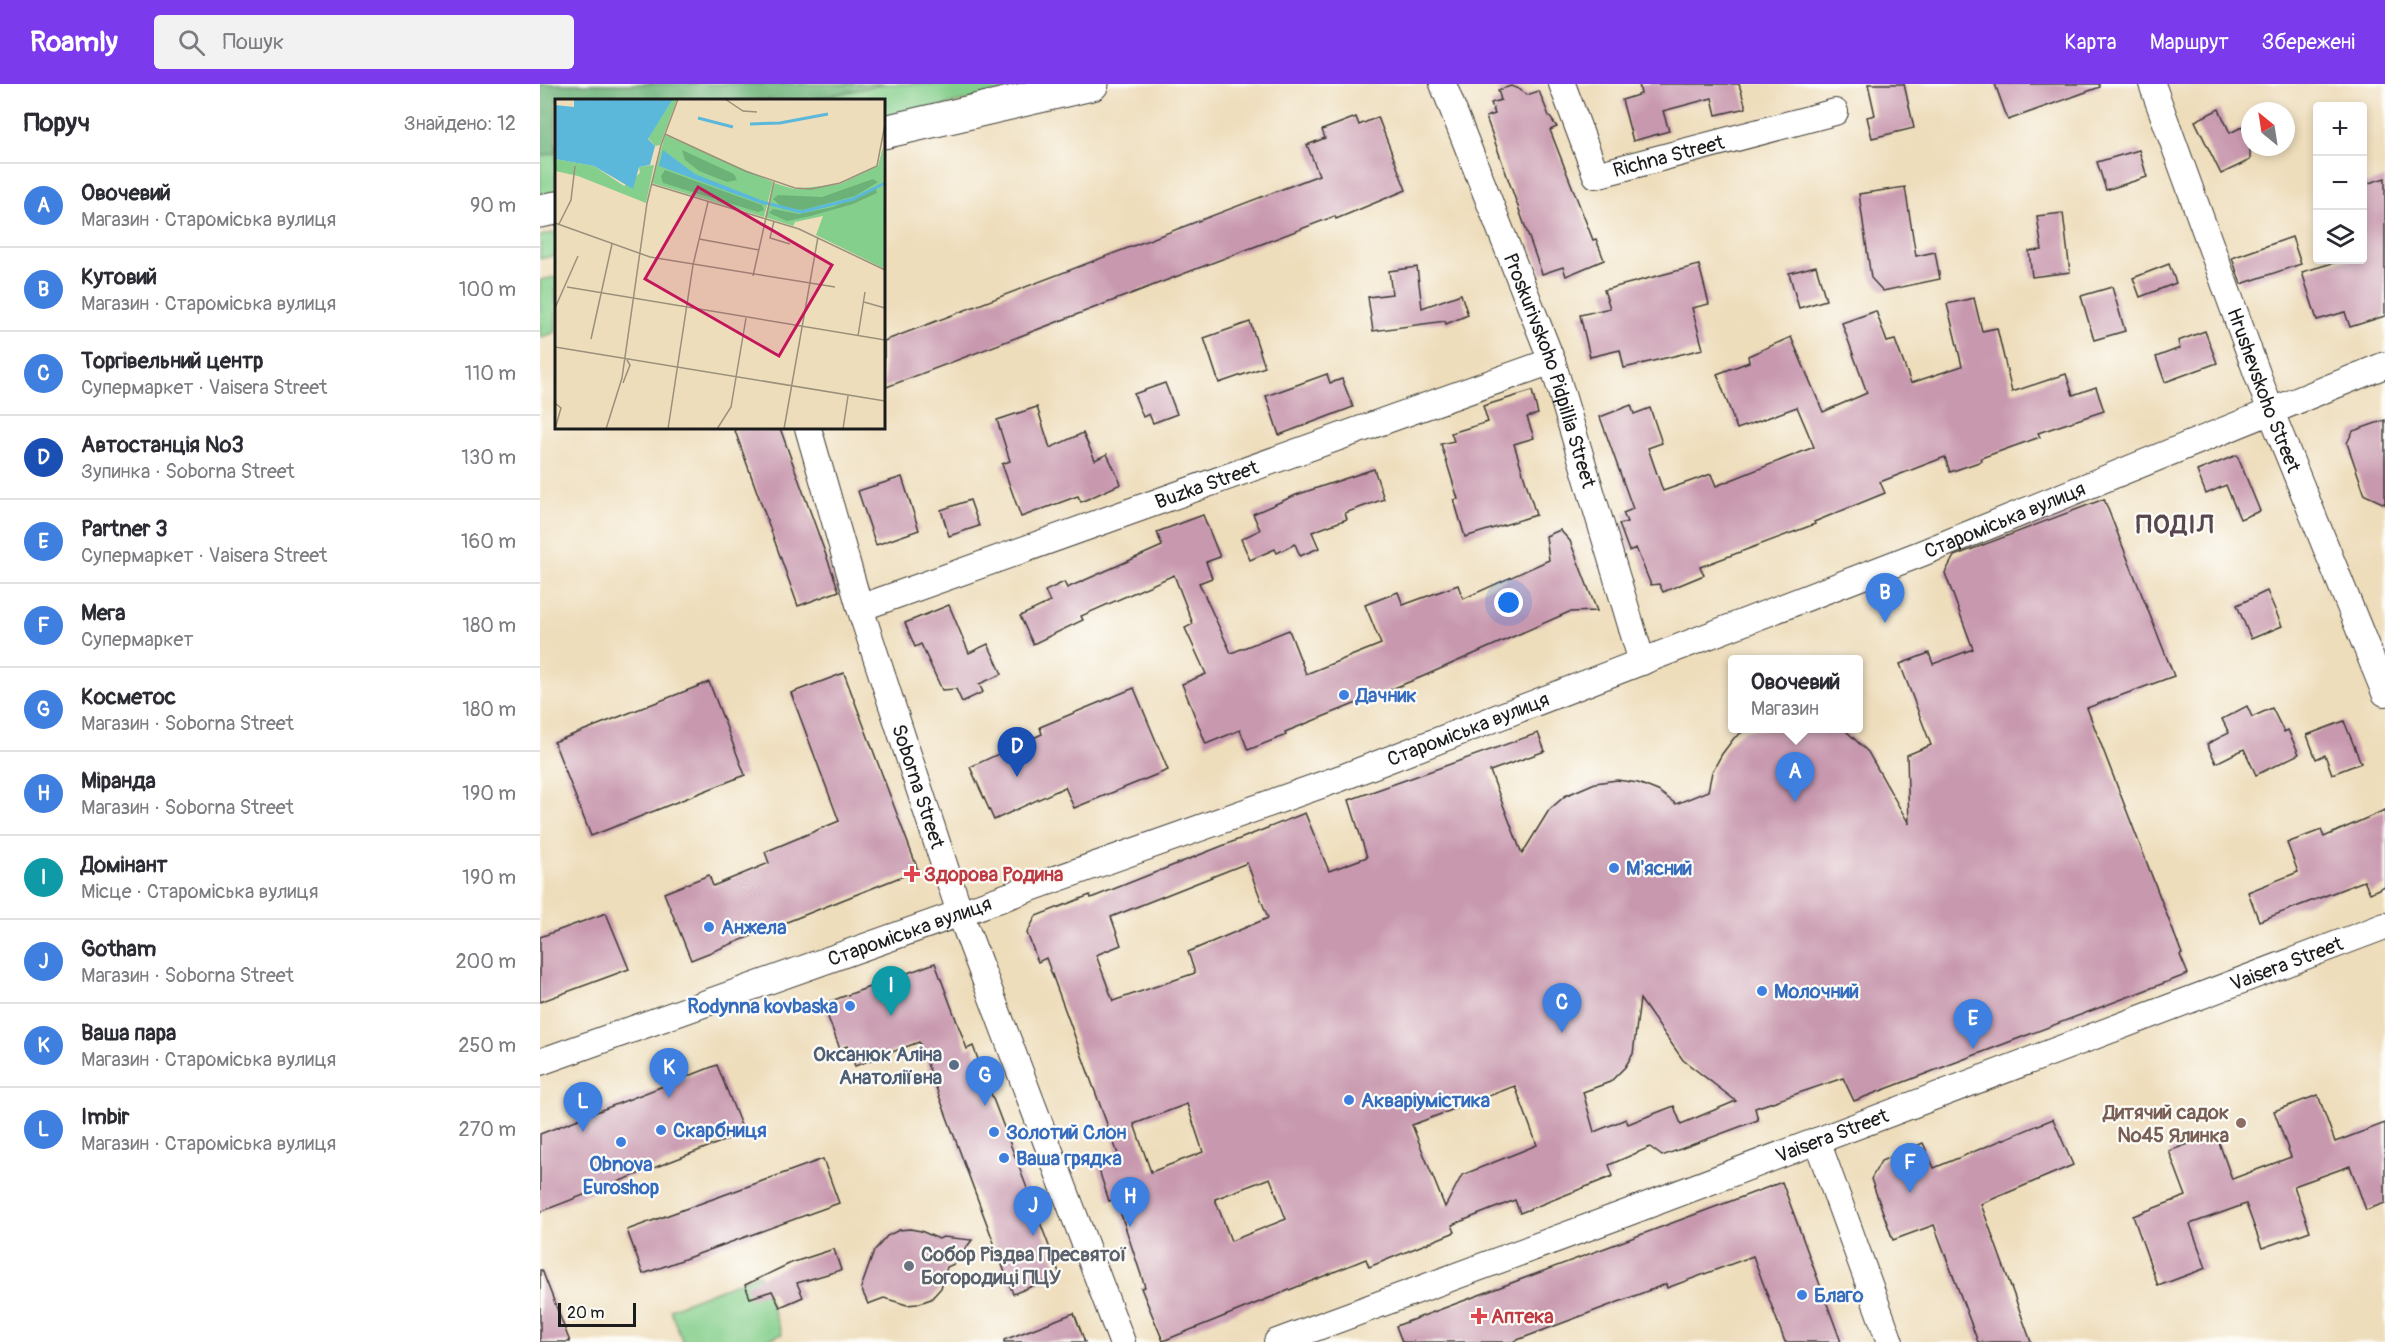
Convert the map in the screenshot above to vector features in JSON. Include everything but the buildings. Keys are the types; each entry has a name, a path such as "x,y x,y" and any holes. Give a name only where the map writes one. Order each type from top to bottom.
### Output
{"street":[{"path":"885,132 1092,84"},
{"name":"Proskurivskoho Pidpillia Street","path":"1443,84 1552,361 1642,662"},
{"name":"Richna Street","path":"1562,84 1596,175 1835,112"},
{"name":"Hrushevskoho Street","path":"2152,84 2271,412 2385,693"},
{"path":"540,211 555,208"},
{"name":"Buzka Street","path":"860,608 1552,361"},
{"name":"Староміська вулиця","path":"540,1062 1341,778 1914,557 2385,365"},
{"name":"Soborna Street","path":"808,429 860,608 960,913 1122,1342"},
{"name":"Vaisera Street","path":"1277,1342 2385,926"},
{"path":"1817,1141 1890,1342"}],"green space":[{"path":"540,84 1037,84 885,120 885,99 555,99 555,195 540,199"},
{"path":"540,84 885,84 815,99 555,99 555,153 540,156"},
{"path":"555,232 555,255 540,259 540,236"},
{"path":"555,277 555,332 540,338 540,280"},
{"path":"759,1274 782,1334 761,1342 683,1342 670,1309"}],"place":[{"name":"Кутовий","path":"1885,623"},
{"name":"Дачник","path":"1344,695"},
{"name":"Автостанція №3","path":"1017,777"},
{"name":"Овочевий","path":"1795,802"},
{"name":"М'ясний","path":"1614,868"},
{"name":"Здорова Родина","path":"912,874"},
{"name":"Анжела","path":"709,927"},
{"name":"Молочний","path":"1762,991"},
{"name":"Rodynna kovbaska","path":"850,1006"},
{"name":"Домінант","path":"891,1016"},
{"name":"Торгівельний центр","path":"1562,1033"},
{"name":"Partner 3","path":"1973,1049"},
{"name":"Оксанюк Аліна Анатоліївна","path":"954,1065"},
{"name":"Ваша пара","path":"669,1098"},
{"name":"Акваріумістика","path":"1349,1100"},
{"name":"Косметос","path":"985,1106"},
{"name":"Дитячий садок №45 Ялинка","path":"2241,1123"},
{"name":"Скарбниця","path":"661,1130"},
{"name":"Imbir","path":"583,1132"},
{"name":"Золотий Слон","path":"994,1132"},
{"name":"Obnova Euroshop","path":"621,1142"},
{"name":"Ваша грядка","path":"1004,1158"},
{"name":"Мега","path":"1910,1193"},
{"name":"Міранда","path":"1130,1227"},
{"name":"Gotham","path":"1033,1236"},
{"name":"Собор Різдва Пресвятої Богородиці ПЦУ","path":"909,1266"},
{"name":"Благо","path":"1802,1295"},
{"name":"Аптека","path":"1479,1316"}],"district":[{"name":"ПОДІЛ","path":"2175,525"}]}
